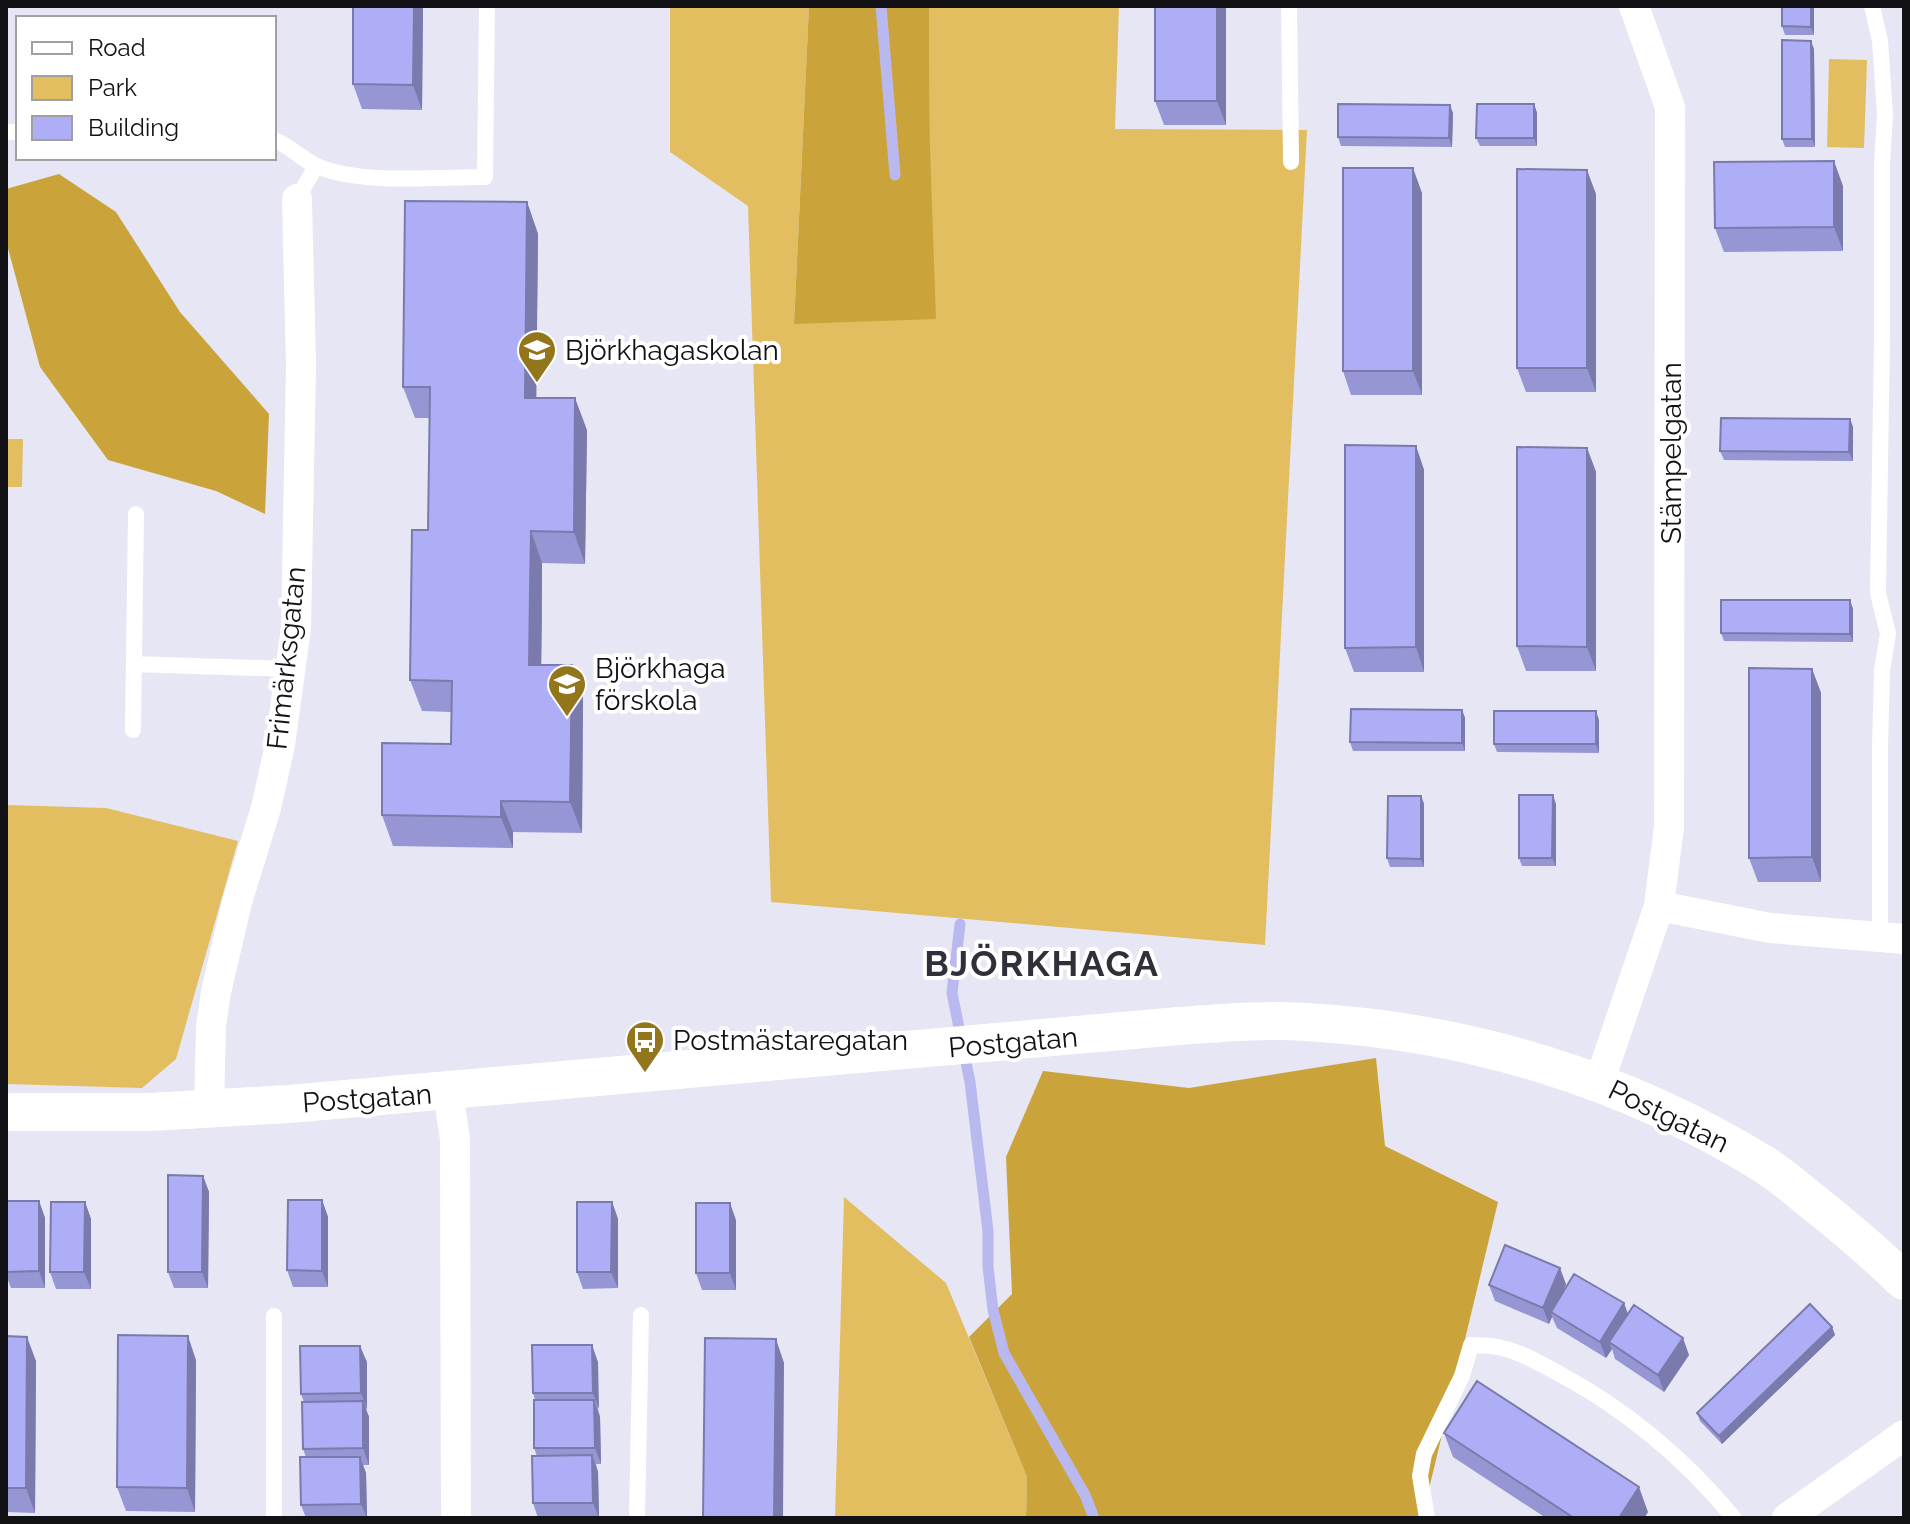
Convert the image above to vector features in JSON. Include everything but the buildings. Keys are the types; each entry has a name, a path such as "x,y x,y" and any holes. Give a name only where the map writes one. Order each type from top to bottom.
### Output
{"street":[{"name":"Stämpelgatan","path":"1599,1083 1659,906 1669,815 1670,107 1634,6"},
{"name":"Frimärksgatan","path":"209,1108 211,1026 216,992 280,745 296,628 301,381 297,199"},
{"path":"1659,906 1770,928 1892,938"},
{"name":"Postgatan","path":"6,1112 150,1112 448,1092 1230,1023 1304,1022 1408,1032 1471,1043 1599,1083 1699,1127 1767,1166 1904,1281"},
{"path":"448,1092 455,1139 456,1518"},
{"path":"1787,1518 1904,1435"}],"lane":[{"path":"276,141 288,145 316,166 360,177 485,177 487,6"},
{"path":"1289,6 1291,162"},
{"path":"1872,6 1885,79 1878,593 1896,634 1882,670 1880,731 1892,938"},
{"path":"297,199 316,166"},
{"path":"133,730 136,514"},
{"path":"134,664 291,669"},
{"path":"637,1518 641,1315"},
{"path":"274,1316 274,1518"},
{"path":"1427,1518 1420,1476 1424,1454 1462,1376 1471,1345 1502,1348 1540,1364 1618,1410 1657,1438 1734,1518"}],"green space":[{"path":"670,6 809,6 794,323 930,148 929,6 1119,6 1115,129 1307,130 1265,945 771,902 748,206 670,152"},
{"path":"1829,59 1867,60 1864,148 1827,147"},
{"path":"6,439 23,439 22,487 6,487"},
{"path":"6,805 106,808 238,841 176,1059 142,1088 6,1084"},
{"path":"844,1197 946,1283 1027,1477 1026,1518 835,1518"}],"shaded area":[{"path":"809,6 929,6 936,319 794,324"},
{"path":"59,174 116,212 180,312 269,414 265,514 216,491 108,460 40,367 6,241 6,189"},
{"path":"1376,1058 1385,1146 1498,1202 1422,1518 1026,1518 1027,1477 969,1337 1012,1294 1006,1157 1043,1071 1189,1088"}],"waterway":[{"path":"881,6 895,175"},
{"path":"960,924 952,993 970,1082 988,1231 993,1310 1004,1353 1085,1495 1094,1518"}],"place":[{"name":"Björkhagaskolan","path":"537,384"},
{"name":"Björkhaga förskola","path":"567,718"},
{"name":"Postmästaregatan","path":"645,1074"}],"district":[{"name":"BJÖRKHAGA","path":"1042,963"}]}
